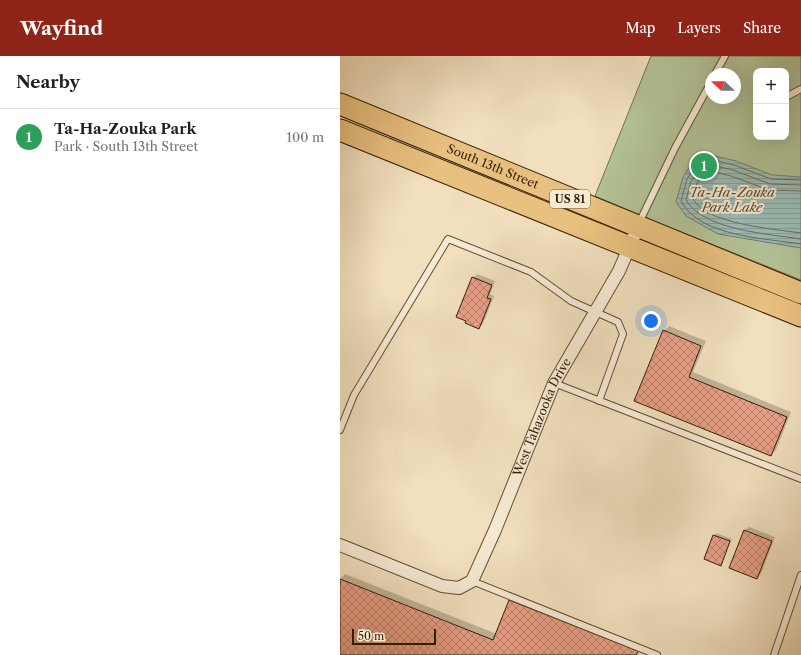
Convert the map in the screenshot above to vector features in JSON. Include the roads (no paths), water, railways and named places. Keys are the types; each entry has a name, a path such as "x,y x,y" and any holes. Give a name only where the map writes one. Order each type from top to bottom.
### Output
{"highway":[{"name":"South 13th Street","path":"340,104 801,293"},
{"name":"South 13th Street","path":"340,130 801,316"}],"street":[{"name":"West Tahazooka Drive","path":"472,581 495,530 554,383 620,272 629,246 638,227"},
{"path":"340,545 442,586 460,588 472,581"}],"lane":[{"path":"718,68 725,56"},
{"path":"789,96 801,89"},
{"path":"638,227 675,148 705,93"},
{"path":"340,430 354,394 448,239 531,272 571,301 618,322 623,334 599,401"},
{"path":"554,383 801,479"},
{"path":"774,655 801,575"},
{"path":"472,581 657,655"}],"water":[{"name":"Ta-Ha-Zouka Park Lake","path":"699,152 736,161 772,175 801,177 801,248 718,234 686,216 676,202 683,177"}],"place":[{"name":"Ta-Ha-Zouka Park","path":"704,166"}]}
